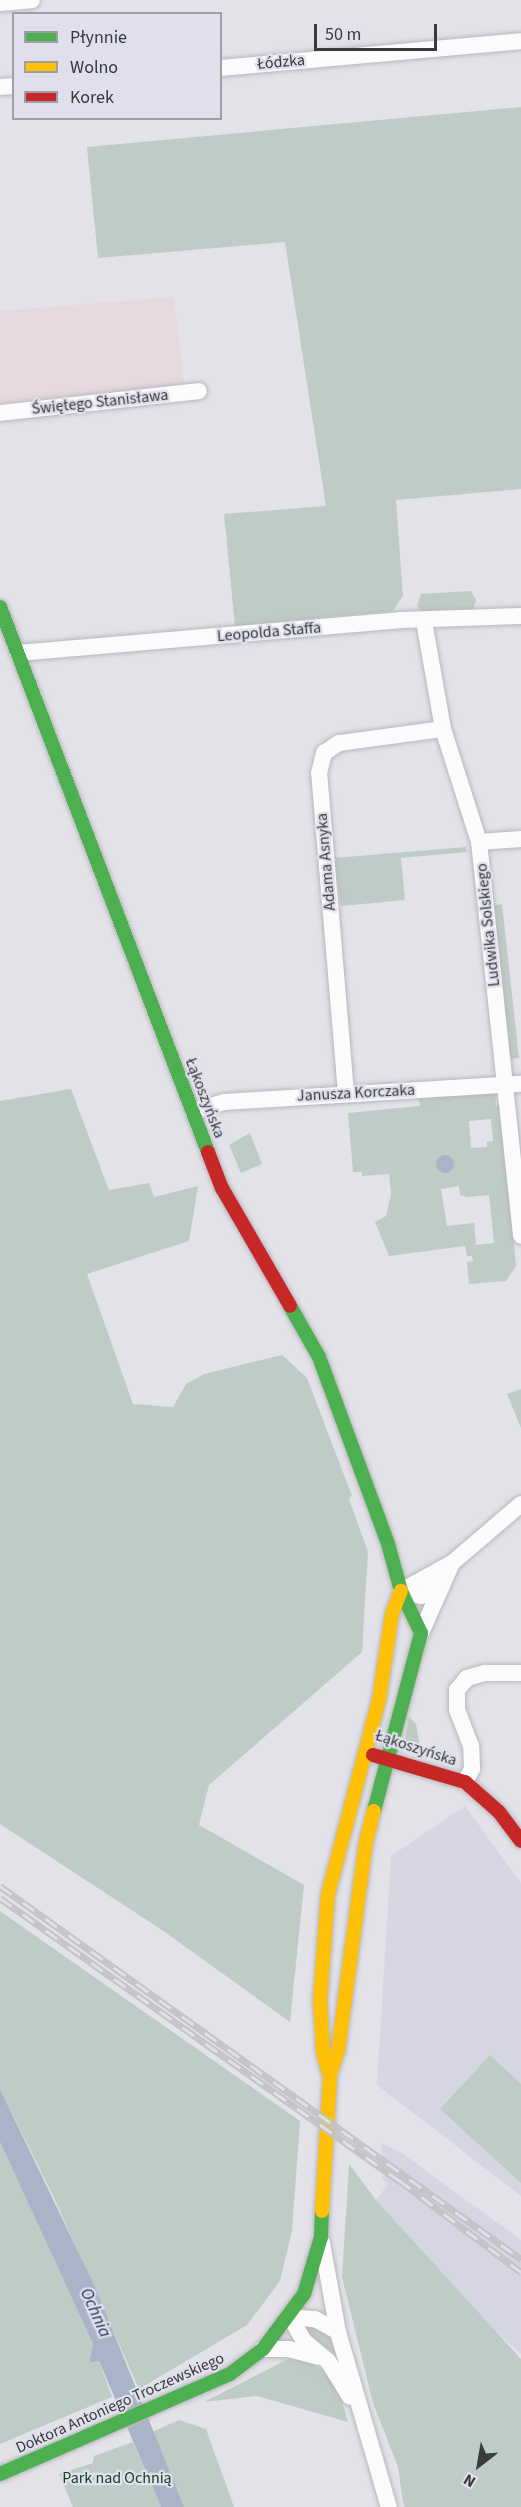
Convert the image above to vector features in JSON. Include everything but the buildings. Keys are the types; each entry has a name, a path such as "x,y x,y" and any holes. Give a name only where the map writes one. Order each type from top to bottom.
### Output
{"street":[{"path":"0,3 32,0"},
{"name":"Łódzka","path":"222,68 521,41"},
{"name":"Świętego Stanisława","path":"0,412 199,391"},
{"name":"Łąkoszyńska","path":"0,607 222,1188 319,1357 386,1536 401,1591 421,1633"},
{"name":"Leopolda Staffa","path":"18,653 424,621 521,616"},
{"name":"Ludwika Solskiego","path":"424,621 443,729 479,842 513,1085 521,1236"},
{"name":"Adama Asnyka","path":"346,1093 319,773 324,753 339,743 443,729"},
{"path":"479,842 521,839"},
{"name":"Janusza Korczaka","path":"193,1111 224,1102 346,1093 513,1085"},
{"path":"401,1591 452,1563 521,1504"},
{"path":"330,2075 338,2051 366,1842 386,1758 421,1633 452,1563"},
{"path":"401,1591 421,1596 442,1586"},
{"name":"Łąkoszyńska","path":"401,1591 392,1614 378,1700 364,1752 465,1782 499,1812 521,1841"},
{"path":"465,1782 472,1769 471,1746 457,1710 457,1690 467,1678 485,1673 521,1673"},
{"path":"330,2075 322,2051 320,2000 328,1894 364,1752"},
{"name":"Doktora Antoniego Troczewskiego","path":"0,2474 230,2374 264,2349 290,2318 309,2283 321,2236 330,2075"},
{"path":"321,2236 338,2332 362,2423 389,2507"},
{"path":"290,2318 315,2319 338,2332"},
{"path":"290,2318 304,2341 328,2361 362,2423"},
{"path":"264,2349 290,2349 328,2361"}],"shaded area":[{"path":"174,297 184,384 0,403 0,311"},
{"path":"465,1806 521,1883 521,2196 377,2085 391,1856"},
{"path":"381,2143 402,2153 521,2240 521,2354 491,2327 376,2200 388,2184 383,2180"}],"green space":[{"path":"521,107 521,489 396,500 403,596 393,611 235,626 224,514 326,506 285,242 98,258 87,147"},
{"path":"471,591 476,600 472,612 422,612 417,606 421,594"},
{"path":"466,847 467,852 401,858 405,900 341,906 334,858"},
{"path":"502,904 519,1058 509,1059 492,906"},
{"path":"71,1089 109,1190 149,1183 154,1197 198,1186 189,1241 87,1274 133,1404 173,1407 186,1384 204,1374 282,1355 307,1378 352,1496 349,1499 368,1552 362,1652 209,1785 199,1825 304,1885 290,2022 162,1930 0,1824 0,1101"},
{"path":"495,1093 496,1106 501,1106 516,1266 506,1281 469,1284 467,1262 473,1261 472,1256 467,1256 465,1246 389,1256 375,1222 386,1216 391,1194 389,1174 362,1176 362,1172 353,1172 348,1113 420,1106 419,1098","holes":["491,1119 493,1141 487,1142 487,1147 471,1148 469,1121","459,1186 460,1195 467,1197 489,1195 494,1243 476,1245 474,1223 447,1226 441,1189"]},
{"path":"250,1133 262,1164 241,1173 229,1145"},
{"path":"521,1389 521,1428 507,1394"},
{"path":"409,1717 416,1724 422,1758 411,1753 405,1739"},
{"path":"0,1911 300,2121 292,2231 280,2281 247,2325 139,2389 54,2198 0,2089"},
{"path":"490,2055 521,2084 521,2183 440,2109"},
{"path":"0,2142 93,2344 89,2363 99,2361 112,2397 0,2444"},
{"path":"349,2164 376,2200 521,2359 521,2507 405,2507 398,2467 373,2403 342,2277"},
{"path":"310,2325 328,2333 338,2355 315,2342 307,2329"},
{"path":"288,2359 310,2362 327,2373 339,2391 348,2422 257,2396 204,2402"},
{"path":"179,2420 206,2429 234,2507 184,2507 152,2432"},
{"name":"Park nad Ochnią","path":"133,2442 161,2507 73,2507 59,2474 93,2463 94,2456"}],"water":[{"path":"441,1155 449,1155 454,1160 452,1171 441,1173 436,1168 436,1160"},
{"name":"Ochnia","path":"0,2089 96,2289 184,2507 161,2507 99,2361 89,2363 93,2344 0,2142"}],"railway":[{"path":"0,1886 521,2259"},
{"path":"0,1898 399,2180 521,2272"}],"traffic: fast":[{"path":"0,607 208,1152"},
{"path":"290,1306 319,1357 388,1544 401,1591 421,1633 374,1811"},
{"path":"0,2474 230,2374 263,2349 304,2294 321,2237 322,2211"}],"traffic: slow":[{"path":"329,2074 323,2051 320,2000 328,1894 379,1700 392,1614 401,1591"},
{"path":"322,2211 330,2075 338,2051 366,1842 374,1811"}],"traffic: jam":[{"path":"208,1152 222,1188 290,1306"},
{"path":"373,1755 465,1782 499,1812 521,1841"}]}
